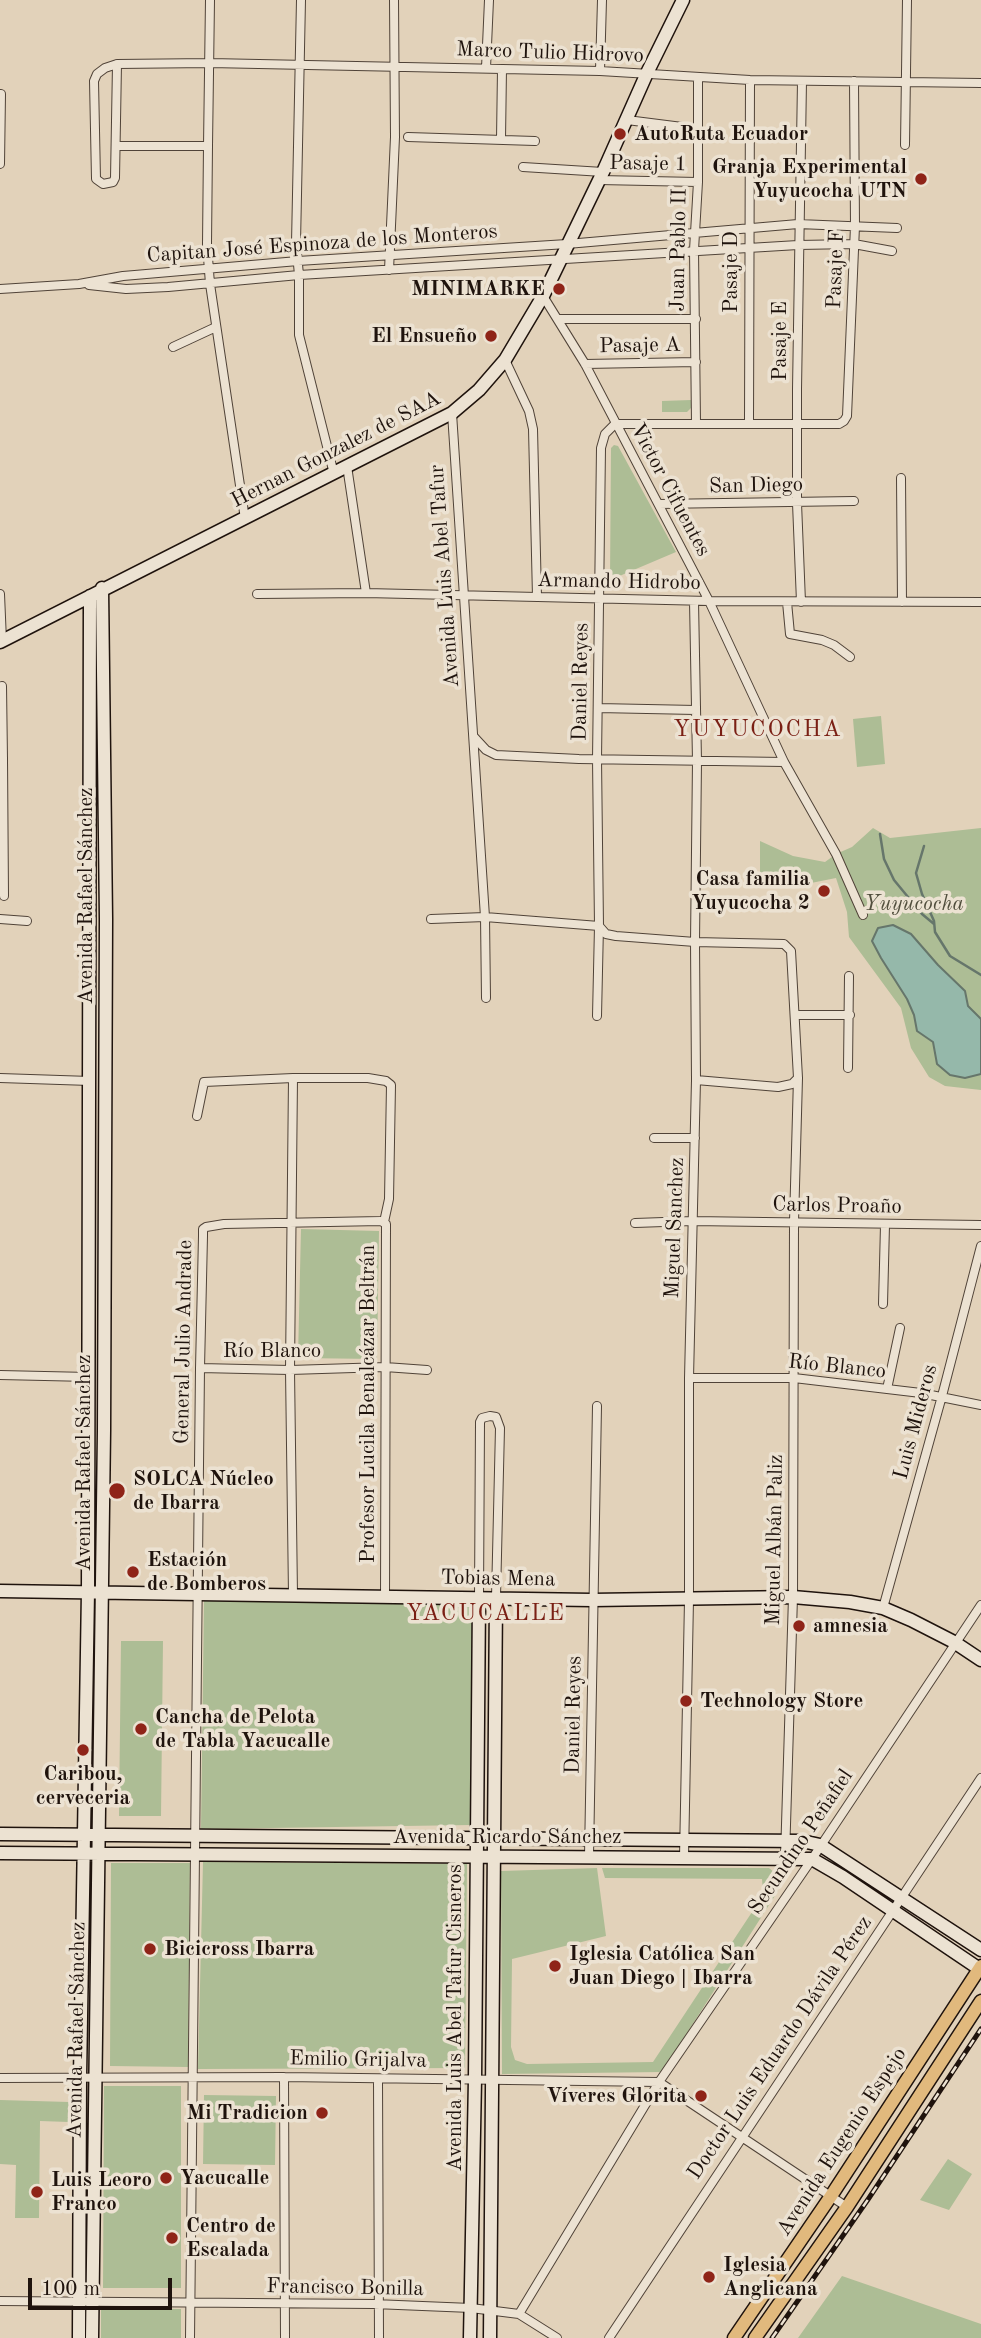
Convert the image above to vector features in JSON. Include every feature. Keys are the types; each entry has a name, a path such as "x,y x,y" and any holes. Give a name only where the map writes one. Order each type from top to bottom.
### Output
{"main road":[{"name":"Avenida Eugenio Espejo","path":"734,2338 831,2196 980,1968"},
{"name":"Avenida Eugenio Espejo","path":"755,2338 847,2207 981,2001"}],"street":[{"path":"210,0 207,244 210,284 245,519"},
{"path":"301,0 296,243 299,335 334,474"},
{"path":"388,270 395,137 394,0"},
{"path":"486,68 489,0"},
{"path":"600,71 603,0"},
{"name":"Hernan Gonzalez de SAA","path":"1,641 452,413 479,390 505,360 543,296 684,0"},
{"path":"905,145 907,0"},
{"path":"117,64 116,146 115,178 113,182 103,184 96,179 94,81 97,74 105,68 117,64"},
{"name":"Marco Tulio Hidrovo","path":"117,64 486,68 647,73 750,80 981,83"},
{"path":"501,139 502,69"},
{"name":"Juan Pablo II","path":"696,423 694,250 698,182 698,78"},
{"name":"Pasaje D","path":"749,423 750,80"},
{"name":"Pasaje E","path":"801,602 797,503 798,224 802,81"},
{"name":"Pasaje F","path":"798,423 839,424 848,416 855,226 854,81"},
{"path":"0,164 1,94"},
{"path":"627,120 698,129"},
{"path":"408,137 535,141"},
{"path":"116,146 208,146"},
{"name":"Pasaje 1","path":"523,167 601,176 698,182"},
{"name":"Capitan José Espinoza de los Monteros","path":"0,289 79,284 123,276 298,261 567,244 798,224 897,228"},
{"name":"Capitan José Espinoza de los Monteros","path":"79,284 126,289 299,275 798,245 854,244 892,251"},
{"name":"Victor Cifuentes","path":"543,296 585,364 659,504 709,601 785,762 836,853 863,915"},
{"path":"559,319 696,319"},
{"path":"173,347 216,327"},
{"path":"505,360 529,411 533,429 537,597"},
{"name":"Pasaje A","path":"585,364 696,362"},
{"name":"Avenida Luis Abel Tafur","path":"452,413 485,917 486,998"},
{"path":"615,424 798,423"},
{"name":"Daniel Reyes","path":"597,1016 601,448 605,434 615,424"},
{"path":"347,466 366,593"},
{"path":"901,478 902,602"},
{"name":"San Diego","path":"659,504 854,501"},
{"name":"Avenida Rafael Sánchez","path":"79,2338 86,2303 96,2077 100,1855 106,919 102,588"},
{"name":"Armando Hidrobo","path":"257,594 366,593 694,601 981,602"},
{"path":"0,594 1,641"},
{"name":"Avenida Rafael Sánchez","path":"90,596 88,1591 80,2077 86,2303 92,2338"},
{"name":"Miguel Sanchez","path":"684,1857 690,1600 689,1378 696,1080 697,761 694,601"},
{"path":"787,601 790,634 822,640 850,657"},
{"path":"2,686 4,896"},
{"path":"598,708 696,710"},
{"path":"474,737 486,750 496,755 597,760 785,762"},
{"path":"430,919 485,917 599,926 606,934 616,936 695,942"},
{"path":"0,919 27,921"},
{"name":"Miguel Albán Paliz","path":"695,942 776,943 784,944 791,951 798,1078 794,1223 793,1597 785,1857"},
{"path":"848,1068 849,976"},
{"path":"795,1014 850,1015"},
{"path":"0,1078 90,1081"},
{"path":"197,1116 204,1082 293,1078 290,1370 293,1595"},
{"name":"Profesor Lucila Benalcázar Beltrán","path":"293,1078 368,1078 386,1081 391,1085 389,1199 380,1222 387,1228 385,1597"},
{"path":"696,1080 778,1087 792,1084 798,1078"},
{"path":"654,1138 695,1138"},
{"name":"Carlos Proaño","path":"635,1223 692,1221 981,1225"},
{"path":"293,1223 380,1222"},
{"name":"General Julio Andrade","path":"190,2338 203,1229 225,1224 293,1223"},
{"path":"883,1304 884,1224"},
{"name":"Luis Mideros","path":"883,1608 981,1246"},
{"path":"887,1389 900,1328"},
{"name":"Río Blanco","path":"200,1368 290,1370 385,1367 427,1370"},
{"path":"0,1375 89,1377"},
{"name":"Río Blanco","path":"689,1378 794,1378 942,1396 981,1405"},
{"name":"Daniel Reyes","path":"589,1856 597,1406"},
{"name":"Avenida Luis Abel Tafur Cisneros","path":"470,2338 475,2079 480,1422 482,1418 491,1416 496,1417 500,1428 496,1597 490,2338"},
{"path":"88,1429 104,1431"},
{"name":"Tobias Mena","path":"0,1591 592,1600 793,1597 883,1608 911,1620 981,1660"},
{"name":"Secundino Peñafiel","path":"519,2314 659,2082 981,1605"},
{"name":"Doctor Luis Eduardo Dávila Pérez","path":"609,2338 981,1777"},
{"name":"Avenida Ricardo Sánchez","path":"0,1834 495,1837 784,1841 820,1845 981,1950"},
{"name":"Avenida Ricardo Sánchez","path":"0,1853 812,1859 980,1968"},
{"path":"284,2077 285,2338"},
{"name":"Emilio Grijalva","path":"0,2078 284,2077 659,2082"},
{"path":"378,2079 379,2338"},
{"path":"659,2082 847,2207"},
{"name":"Francisco Bonilla","path":"0,2301 379,2304 490,2309 519,2314 557,2338"}],"green space":[{"path":"691,400 691,408 687,412 662,412 662,401"},
{"path":"618,446 676,552 610,580 611,448"},
{"path":"881,716 885,764 857,767 853,719"},
{"name":"Yuyucocha","path":"873,828 890,838 981,828 981,1090 945,1086 929,1077 911,1048 901,1008 849,937 847,912 836,878 801,885 760,879 760,841 793,856 825,862 852,847"},
{"path":"301,1229 379,1231 377,1359 298,1358"},
{"path":"204,1600 475,1605 471,1825 201,1829"},
{"name":"Cancha de Pelota de Tabla Yacucalle","path":"121,1641 163,1641 161,1816 119,1816"},
{"path":"203,1862 467,1864 465,2068 198,2069"},
{"name":"Bicicross Ibarra","path":"111,1863 190,1863 188,2067 110,2066"},
{"path":"597,1868 606,1936 512,1959 511,2047 515,2060 527,2064 653,2062 754,1909 763,1891 762,1879 605,1878 602,1868 769,1868 778,1880 778,1891 662,2072 502,2074 501,1871"},
{"path":"104,2086 181,2086 181,2288 103,2288"},
{"path":"204,2095 276,2096 275,2165 203,2164"},
{"path":"0,2100 69,2102 69,2122 40,2121 39,2218 15,2218 16,2165 0,2164"},
{"path":"948,2159 972,2174 949,2210 920,2200"},
{"path":"842,2276 981,2324 981,2338 798,2338"},
{"path":"101,2308 181,2309 181,2338 101,2338"}],"shaded area":[{"path":"893,925 911,934 965,991 968,1006 981,1019 981,1074 965,1078 950,1075 937,1064 933,1042 917,1031 907,999 872,941 878,928"}],"waterway":[{"path":"880,834 884,859 894,880 922,914 934,924"},
{"path":"924,846 916,873 934,921 935,932 950,956 981,975"}],"railway":[{"path":"772,2338 981,2029"}],"place":[{"name":"AutoRuta Ecuador","path":"620,134"},
{"name":"Granja Experimental Yuyucocha UTN","path":"921,179"},
{"name":"MINIMARKE","path":"559,289"},
{"name":"El Ensueño","path":"491,336"},
{"name":"Casa familia Yuyucocha 2","path":"824,891"},
{"name":"SOLCA Núcleo de Ibarra","path":"117,1491"},
{"name":"Estación de Bomberos","path":"133,1572"},
{"name":"amnesia","path":"799,1626"},
{"name":"Technology Store","path":"686,1701"},
{"name":"Cancha de Pelota de Tabla Yacucalle","path":"141,1729"},
{"name":"Caribou, cerveceria","path":"83,1750"},
{"name":"Bicicross Ibarra","path":"150,1949"},
{"name":"Iglesia Católica San Juan Diego | Ibarra","path":"555,1966"},
{"name":"Víveres Glorita","path":"701,2096"},
{"name":"Mi Tradicion","path":"322,2113"},
{"name":"Yacucalle","path":"166,2178"},
{"name":"Luis Leoro Franco","path":"37,2192"},
{"name":"Centro de Escalada","path":"172,2238"},
{"name":"Iglesia Anglicana","path":"709,2277"}],"district":[{"name":"YUYUCOCHA","path":"758,730"},
{"name":"YACUCALLE","path":"486,1614"}]}
